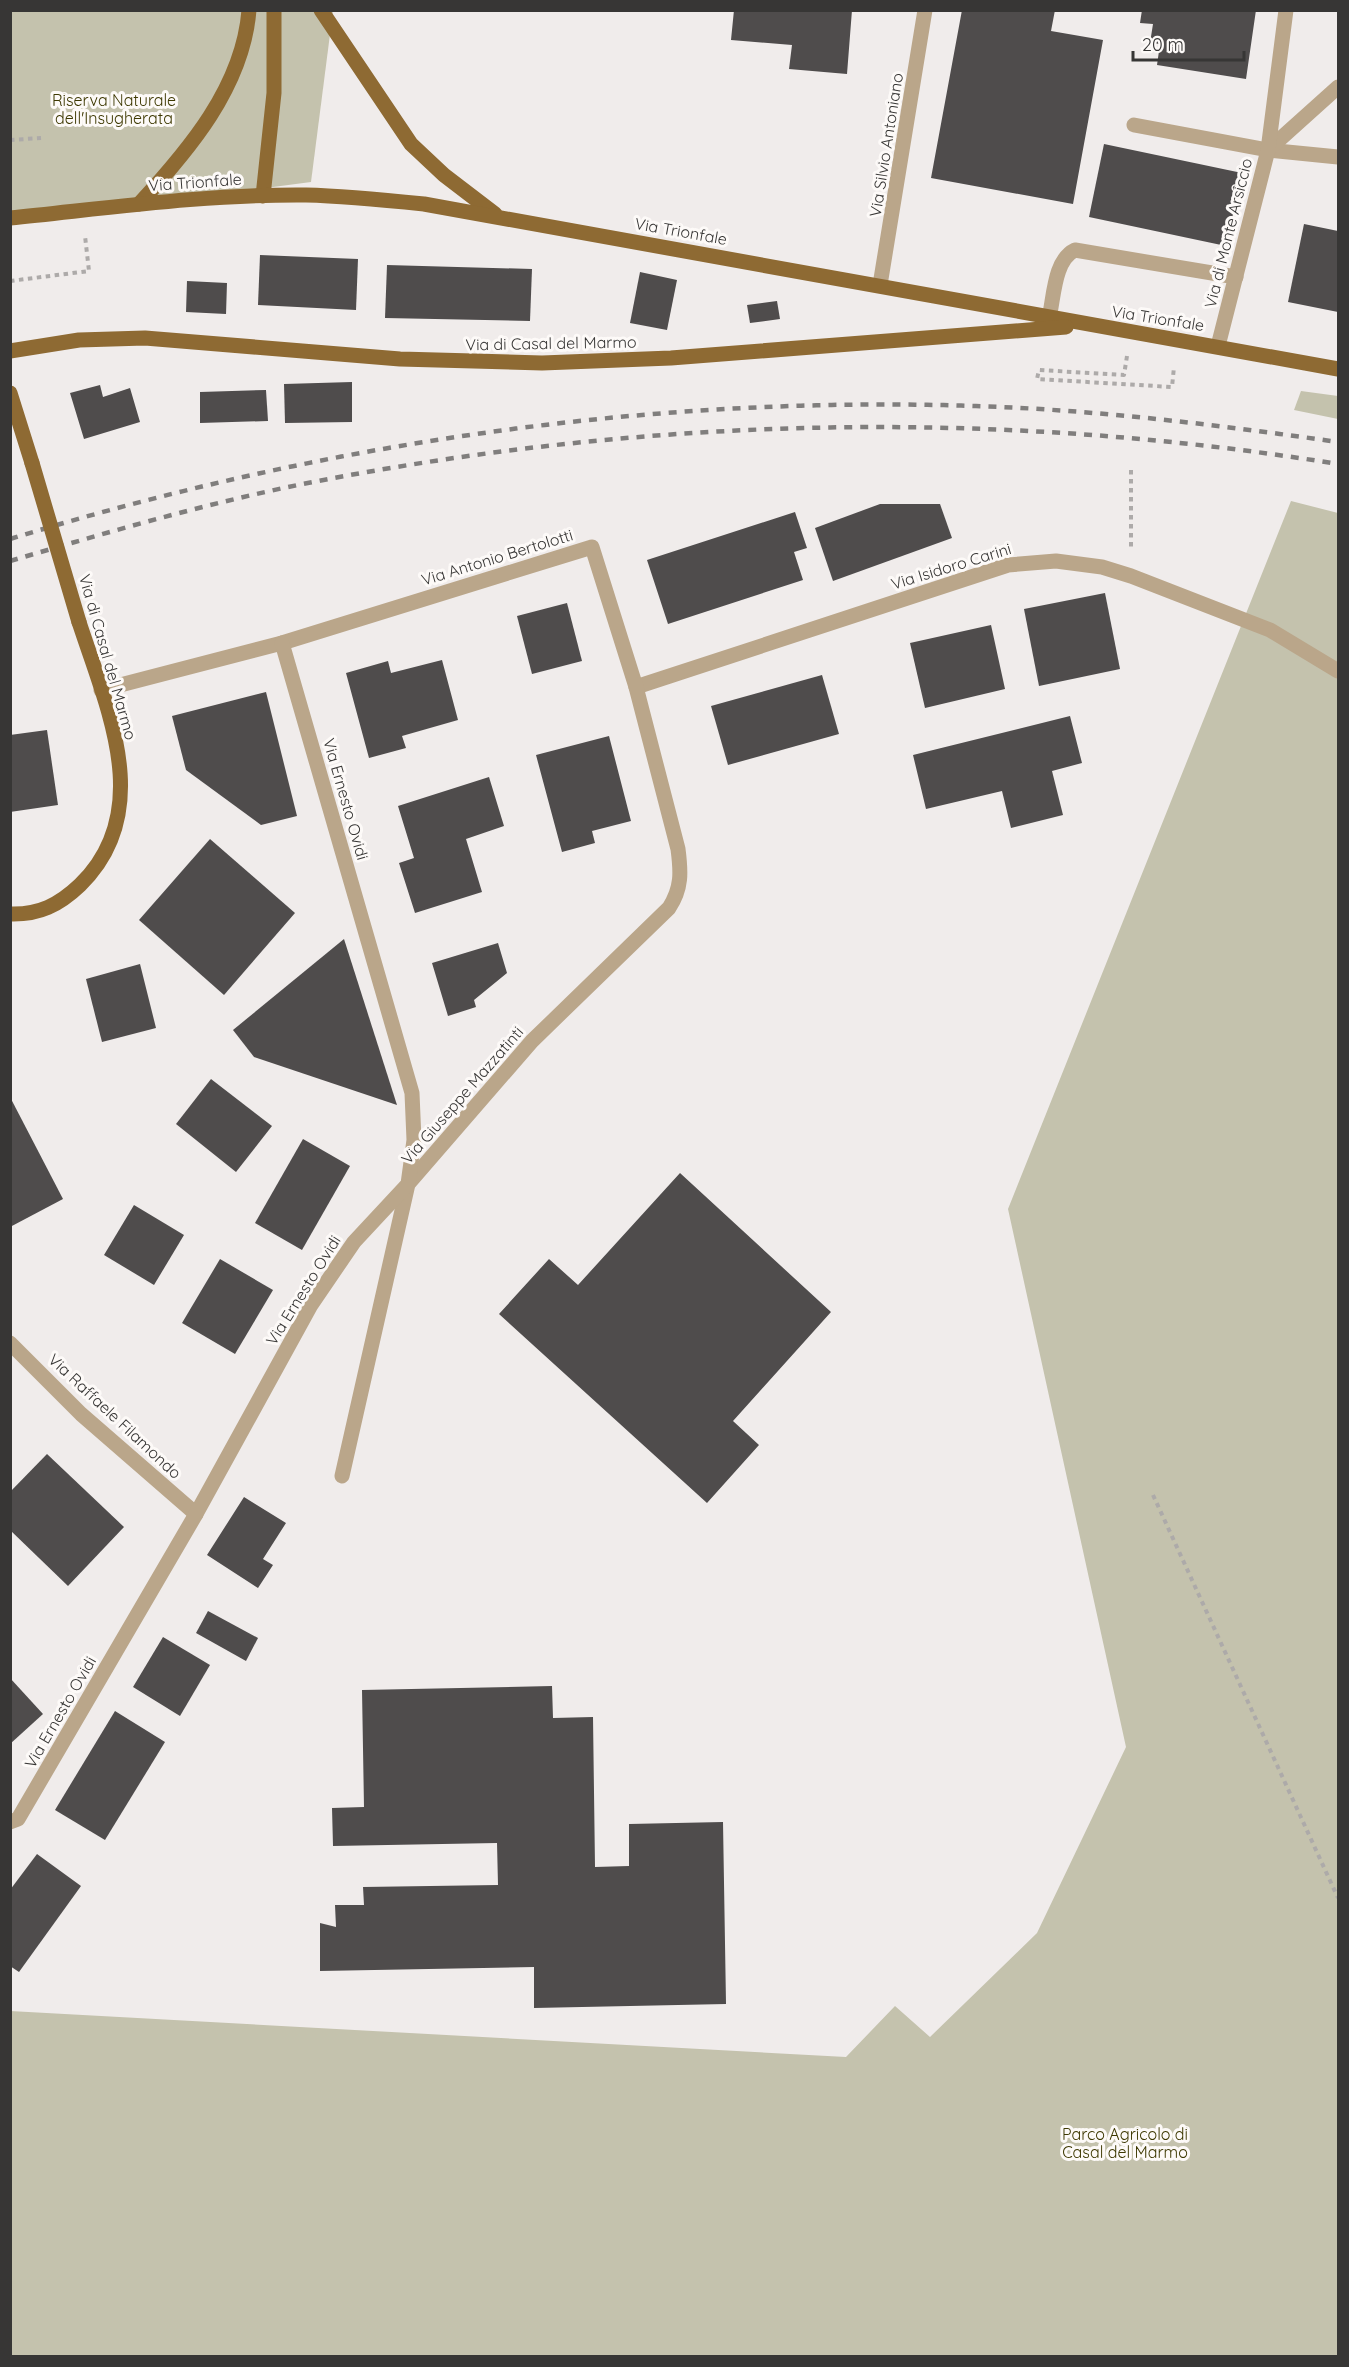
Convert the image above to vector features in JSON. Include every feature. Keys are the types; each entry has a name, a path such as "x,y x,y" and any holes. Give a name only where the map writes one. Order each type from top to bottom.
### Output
{"main road":[{"path":"139,204 178,160 220,99 239,55 249,10"},
{"path":"263,196 273,93 274,10"},
{"path":"321,10 411,144 444,175 497,216"},
{"name":"Via Trionfale","path":"10,218 139,204 263,196 353,197 424,204 1338,369"},
{"name":"Via di Casal del Marmo","path":"10,351 79,340 146,338 400,359 542,363 682,357 986,332 1093,326"},
{"name":"Via di Casal del Marmo","path":"10,393 101,690 113,735 122,793 118,826 105,855 86,879 64,899 43,911 10,914"}],"street":[{"name":"Via Silvio Antoniano","path":"880,285 926,10"},
{"path":"1268,150 1286,10"},
{"name":"Via di Monte Arsiccio","path":"1218,346 1268,150 1338,87"},
{"path":"1134,125 1268,150 1338,157"},
{"path":"1049,318 1061,264 1066,254 1075,250 1236,277"},
{"name":"Via Antonio Bertolotti","path":"101,690 282,643 592,547 636,687 678,849 681,873 677,895"},
{"name":"Via Isidoro Carini","path":"636,687 1008,565 1056,561 1102,567 1131,576 1270,630 1338,671"},
{"name":"Via Ernesto Ovidi","path":"14,1820 196,1514 292,1338 330,1274 354,1242 408,1184 414,1140 412,1093 282,643"},
{"name":"Via Giuseppe Mazzatinti","path":"342,1476 408,1184 532,1041 669,908 677,895"},
{"name":"Via Raffaele Filamondo","path":"10,1343 81,1414 196,1514"}],"path":[{"path":"10,140 41,138"},
{"path":"10,281 89,271 82,210"},
{"path":"1131,332 1124,375 1039,370 1037,379 1172,387"},
{"path":"1131,470 1131,576"},
{"path":"1153,1495 1338,1898"}],"green space":[{"name":"Riserva Naturale dell'Insugherata","path":"10,11 333,11 311,182 11,222"},
{"path":"1301,391 1338,396 1338,419 1294,410"},
{"name":"Parco Agricolo di Casal del Marmo","path":"1291,501 1338,513 1338,2356 11,2356 10,2011 846,2057 895,2006 930,2037 1037,1933 1126,1747 1008,1209"}],"building":[{"path":"734,10 852,10 847,74 789,69 792,45 731,40"},
{"path":"962,10 1055,10 1051,31 1103,40 1073,204 931,178"},
{"path":"1142,10 1256,10 1246,79 1157,65 1160,44 1150,43 1153,24 1140,23"},
{"path":"1104,144 1242,173 1226,246 1089,217"},
{"path":"1304,224 1338,231 1338,312 1288,302"},
{"path":"260,255 358,259 356,310 258,305"},
{"path":"387,265 532,269 530,321 385,318"},
{"path":"640,272 677,280 667,330 630,323"},
{"path":"187,281 227,283 226,314 186,312"},
{"path":"777,301 780,319 750,323 747,305"},
{"path":"352,382 352,422 285,423 284,384"},
{"path":"100,385 103,397 130,388 140,422 84,439 70,393"},
{"path":"266,390 268,421 200,423 200,392"},
{"path":"880,504 940,504 952,538 833,581 815,528"},
{"path":"795,512 807,548 794,552 803,580 668,624 647,560"},
{"path":"1105,593 1120,669 1039,686 1024,609"},
{"path":"567,603 582,661 532,674 517,616"},
{"path":"991,625 1005,689 925,708 910,643"},
{"path":"442,660 458,720 402,736 406,748 369,758 346,673 388,661 391,673"},
{"path":"822,675 839,734 728,765 711,706"},
{"path":"266,692 297,816 261,825 186,770 172,716"},
{"path":"1070,716 1082,763 1052,771 1063,815 1011,828 1002,791 926,809 913,755"},
{"path":"47,730 58,805 10,812 10,735"},
{"path":"609,736 631,821 592,831 595,843 562,852 536,755"},
{"path":"489,777 504,826 466,839 482,892 415,913 399,863 414,858 398,806"},
{"path":"210,839 295,913 224,995 139,920"},
{"path":"344,939 397,1105 254,1057 233,1030"},
{"path":"498,943 507,973 474,1000 476,1007 448,1016 432,963"},
{"path":"140,964 156,1028 102,1042 86,979"},
{"path":"211,1079 272,1126 236,1172 176,1124"},
{"path":"10,1097 63,1199 10,1227"},
{"path":"303,1139 350,1166 302,1250 255,1223"},
{"path":"680,1173 831,1312 733,1421 759,1445 707,1503 499,1314 549,1259 578,1285"},
{"path":"134,1205 184,1235 154,1285 104,1255"},
{"path":"220,1259 273,1290 235,1354 182,1323"},
{"path":"47,1454 124,1527 68,1586 10,1530 10,1492"},
{"path":"244,1497 286,1523 263,1559 273,1565 258,1588 207,1555"},
{"path":"208,1611 258,1638 246,1661 196,1633"},
{"path":"163,1637 210,1665 180,1716 133,1687"},
{"path":"10,1678 43,1714 10,1744"},
{"path":"552,1686 553,1718 593,1717 595,1867 629,1866 629,1824 723,1822 726,2004 534,2008 534,1967 320,1971 320,1923 336,1927 335,1905 364,1905 363,1887 498,1885 497,1843 333,1846 332,1808 364,1807 362,1690"},
{"path":"115,1711 165,1742 105,1840 55,1810"},
{"path":"37,1854 81,1886 19,1972 10,1966 10,1890"}],"railway":[{"path":"10,539 128,505 247,476 367,452 488,432 609,418 731,409 854,405 1022,408 1158,419 1338,442"},
{"path":"10,561 202,507 318,481 445,459 572,443 700,433 827,428 955,428 1082,434 1210,446 1338,464"}]}
